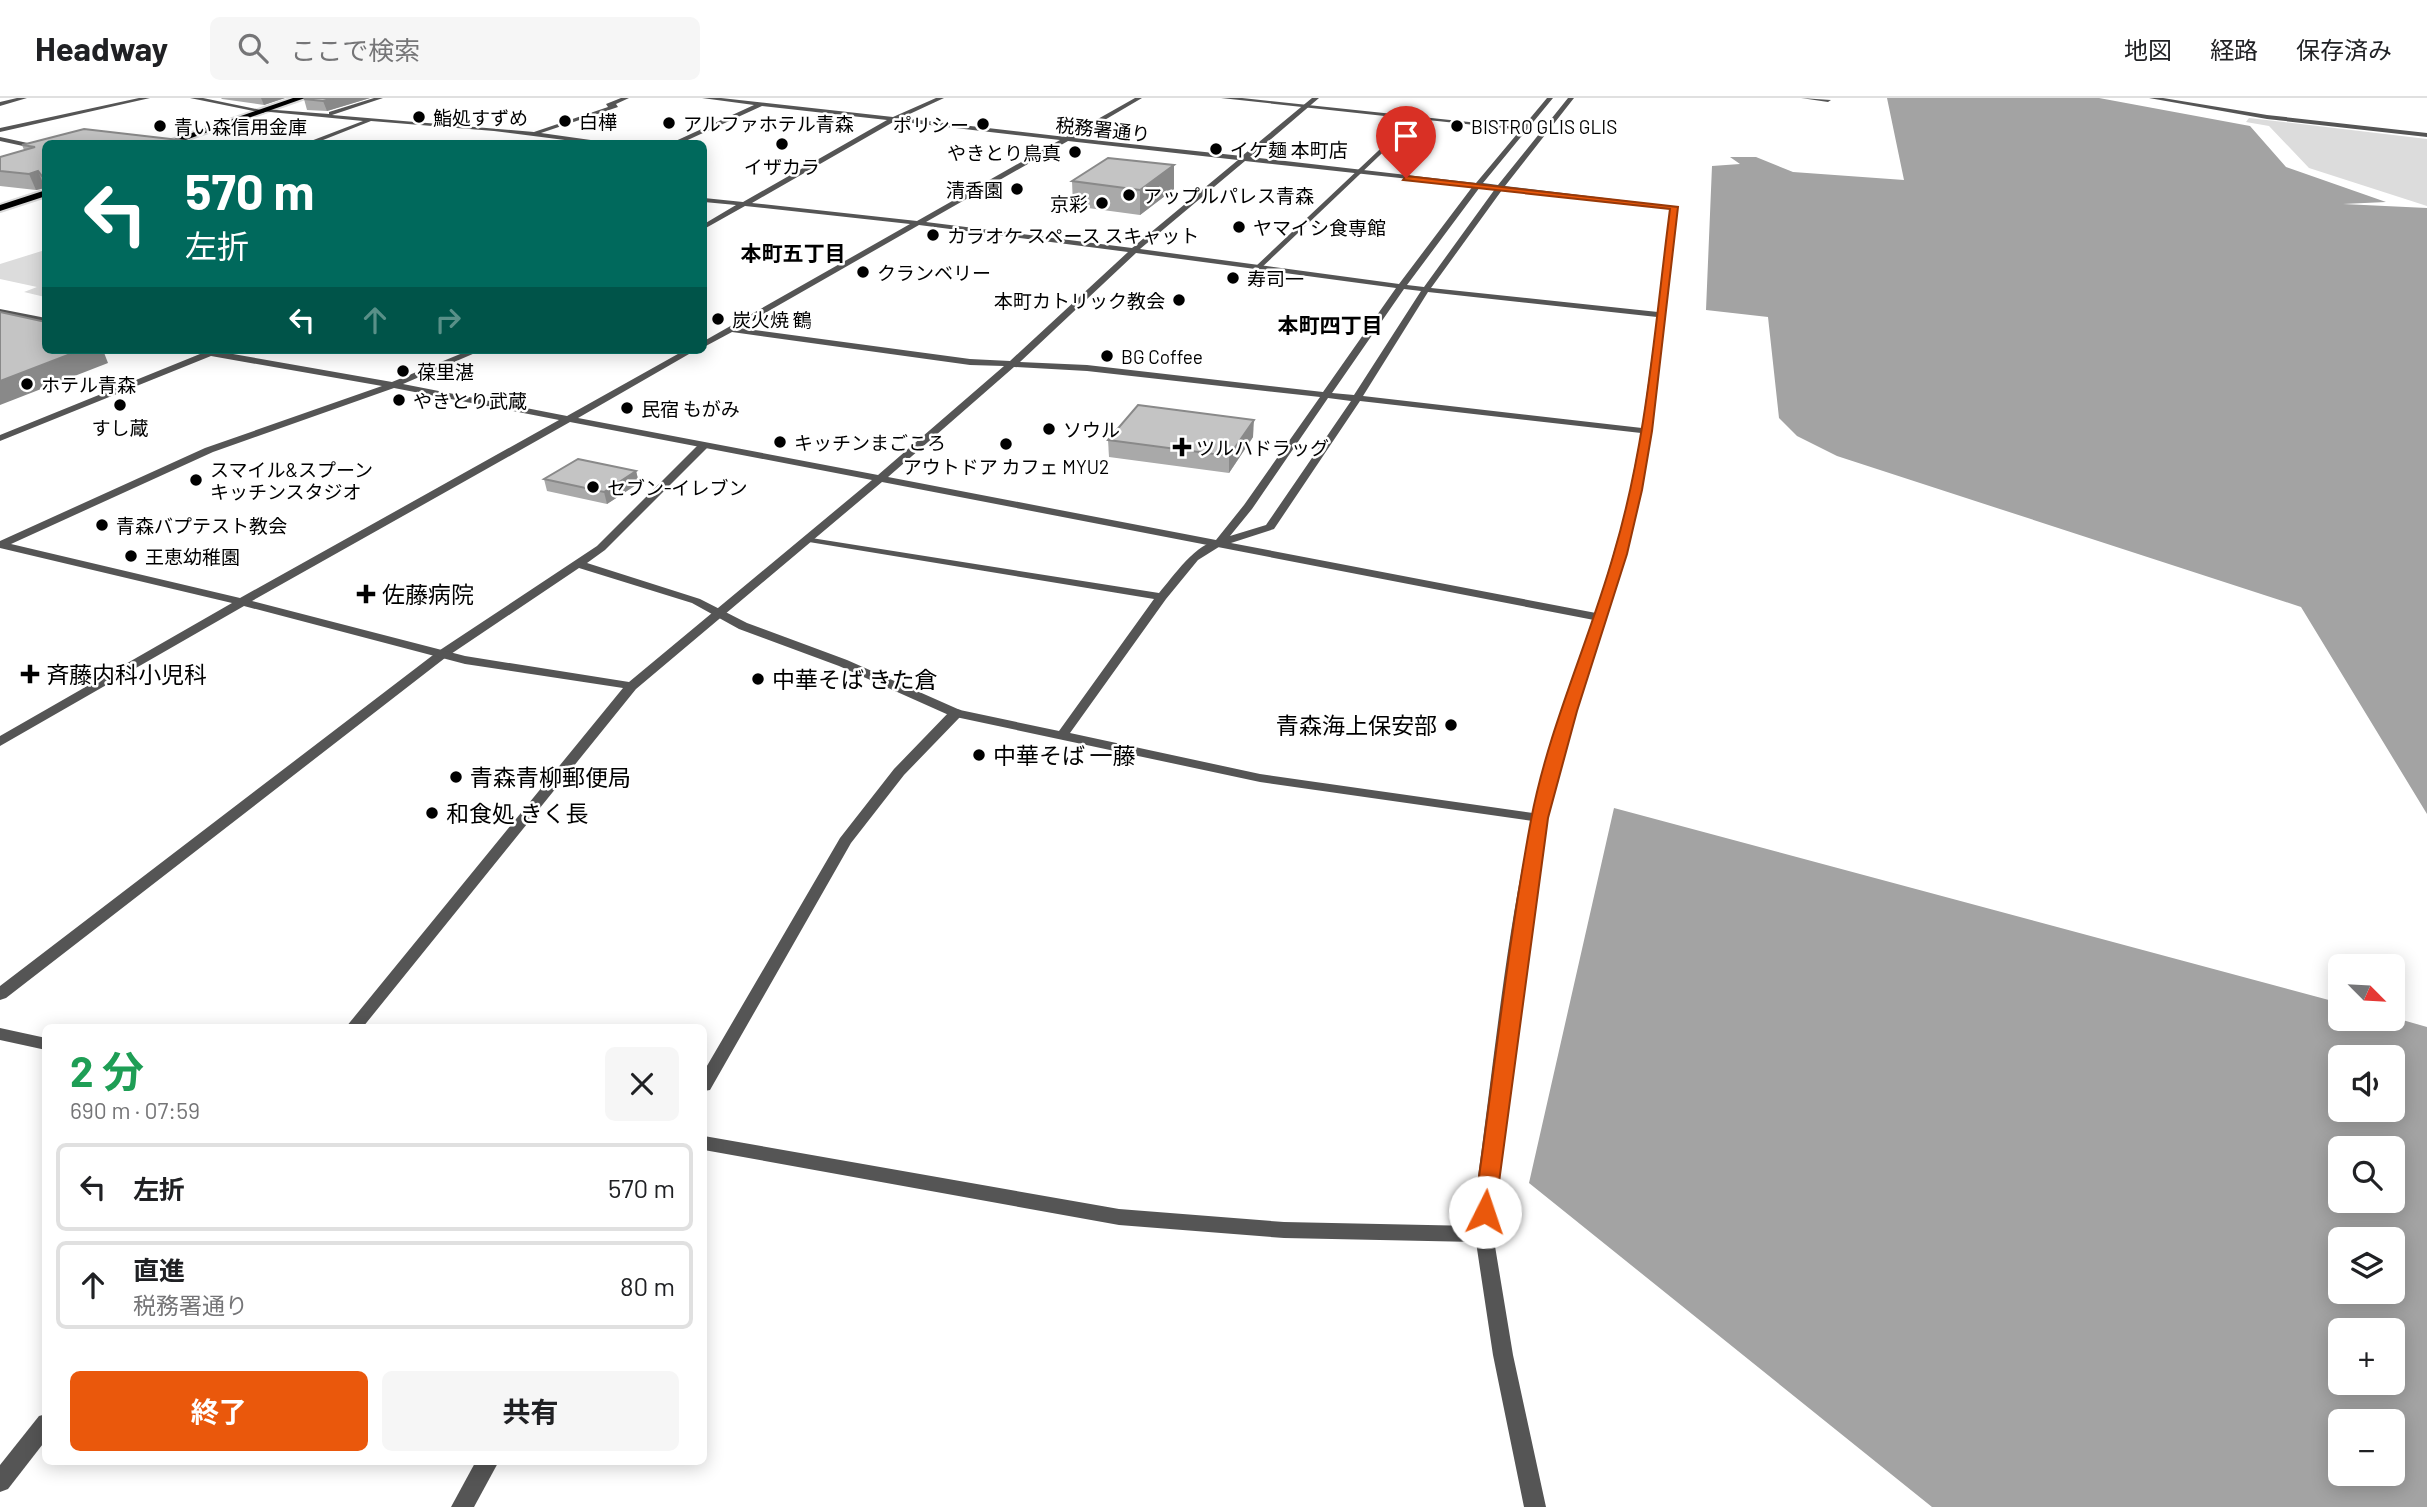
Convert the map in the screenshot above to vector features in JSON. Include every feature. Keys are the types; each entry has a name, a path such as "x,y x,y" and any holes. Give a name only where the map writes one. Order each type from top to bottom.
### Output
{"highway":[{"path":"176,140 263,111 304,101"},
{"path":"204,140 283,113 304,101"},
{"path":"0,198 42,184"},
{"path":"0,208 42,194"}],"street":[{"path":"0,104 24,98"},
{"path":"0,130 147,98"},
{"path":"193,98 263,111 533,133 587,140"},
{"path":"322,116 380,98"},
{"path":"533,133 616,106 608,105 626,98"},
{"name":"税務署通り","path":"705,98 1062,141 1674,207 1661,315"},
{"path":"681,140 779,98"},
{"path":"707,225 741,203 890,121 941,98"},
{"path":"707,342 1139,98"},
{"path":"1224,98 1523,128"},
{"path":"356,1024 632,686 879,480 1012,364 1133,251 1316,98"},
{"path":"1219,543 1248,508 1400,288 1476,186 1550,98"},
{"path":"1062,736 1162,597 1194,558 1219,543 1270,527 1356,400 1425,291 1499,188 1571,98"},
{"path":"1804,98 1828,100"},
{"path":"2152,98 2267,117 2427,135"},
{"path":"1258,269 1416,118"},
{"path":"317,140 373,119"},
{"path":"549,140 558,136"},
{"path":"0,139 42,148"},
{"path":"707,200 1133,251 1400,288 1661,315 1647,431 1621,554 1598,617 1539,818 1485,1191 1484,1234 1503,1355 1535,1507"},
{"path":"0,312 42,320"},
{"path":"707,331 726,331 970,362 1087,368 1647,431"},
{"path":"0,438 209,354"},
{"path":"225,354 1598,617"},
{"path":"0,545 209,450 393,385 468,354"},
{"path":"0,742 242,602 685,354"},
{"path":"0,994 441,655 579,564 618,532 703,446"},
{"path":"809,539 1162,597"},
{"path":"0,545 242,602 441,655 632,686"},
{"path":"579,564 696,601 719,615 843,663 956,713 1273,780 1539,818"},
{"path":"707,1081 845,841 899,772 956,713"},
{"path":"0,1034 42,1043"},
{"path":"707,1144 1119,1217 1284,1230 1484,1234"},
{"path":"0,1482 42,1428"},
{"path":"462,1507 486,1465"}],"shaded area":[{"path":"1887,98 2099,98 2250,126 2286,167 2386,202 2343,204 2427,208 2427,814 2301,607 1837,456 1797,436 1779,418 1768,317 1706,310 1712,166 1740,164 1730,157 1756,157 1793,172 1904,180"},
{"path":"2249,118 2427,139 2427,206 2309,168 2269,126 2246,122"},
{"path":"42,251 42,296 24,292 37,287 0,279 0,264"},
{"path":"1614,808 2328,1000 2328,1031 2405,1031 2405,1021 2427,1027 2427,1507 1932,1507 1529,1183"}],"building":[{"path":"333,98 323,101 304,99"},
{"path":"84,129 179,140 42,140 42,176 38,171 29,174 0,171 0,157 35,147 22,145"},
{"path":"1108,158 1174,165 1140,190 1072,181"},
{"path":"0,312 42,321 42,354 71,354 0,381"},
{"path":"1138,405 1254,420 1229,456 1108,440"},
{"path":"578,459 636,471 604,492 544,479"}],"place":[{"name":"鮨処すずめ","path":"419,117"},
{"name":"白樺","path":"565,121"},
{"name":"アルファホテル青森","path":"669,123"},
{"name":"ポリシー","path":"983,124"},
{"name":"青い森信用金庫","path":"160,126"},
{"name":"BISTRO GLIS GLIS","path":"1457,126"},
{"name":"イザカラ","path":"782,144"},
{"name":"イケ麺 本町店","path":"1216,149"},
{"name":"やきとり鳥真","path":"1075,152"},
{"name":"清香園","path":"1017,189"},
{"name":"アップルパレス青森","path":"1129,195"},
{"name":"京彩","path":"1102,203"},
{"name":"ヤマイシ食専館","path":"1239,227"},
{"name":"カラオケ スペース スキャット","path":"933,235"},
{"name":"クランベリー","path":"863,272"},
{"name":"寿司一","path":"1233,278"},
{"name":"本町カトリック教会","path":"1179,300"},
{"name":"炭火焼 鶴","path":"718,319"},
{"name":"BG Coffee","path":"1107,356"},
{"name":"葆里湛","path":"403,371"},
{"name":"ホテル青森","path":"27,384"},
{"name":"やきとり武蔵","path":"399,400"},
{"name":"すし蔵","path":"120,405"},
{"name":"民宿 もがみ","path":"627,408"},
{"name":"ソウル","path":"1049,429"},
{"name":"キッチンまごころ","path":"780,442"},
{"name":"アウトドア カフェ MYU2","path":"1006,444"},
{"name":"ツルハドラッグ","path":"1182,447"},
{"name":"スマイル&スプーン キッチンスタジオ","path":"196,480"},
{"name":"セブン-イレブン","path":"593,487"},
{"name":"青森バプテスト教会","path":"102,525"},
{"name":"王恵幼稚園","path":"131,556"},
{"name":"佐藤病院","path":"366,594"},
{"name":"斉藤内科小児科","path":"30,674"},
{"name":"中華そば きた倉","path":"758,679"},
{"name":"青森海上保安部","path":"1451,725"},
{"name":"中華そば 一藤","path":"979,755"},
{"name":"青森青柳郵便局","path":"456,777"},
{"name":"和食処 きく長","path":"432,813"}],"district":[{"name":"本町五丁目","path":"793,252"},
{"name":"本町四丁目","path":"1330,324"}],"route":[{"path":"1406,178 1674,207 1647,431 1636,490 1621,554 1598,617 1539,818 1485,1191 1485,1212"}]}
